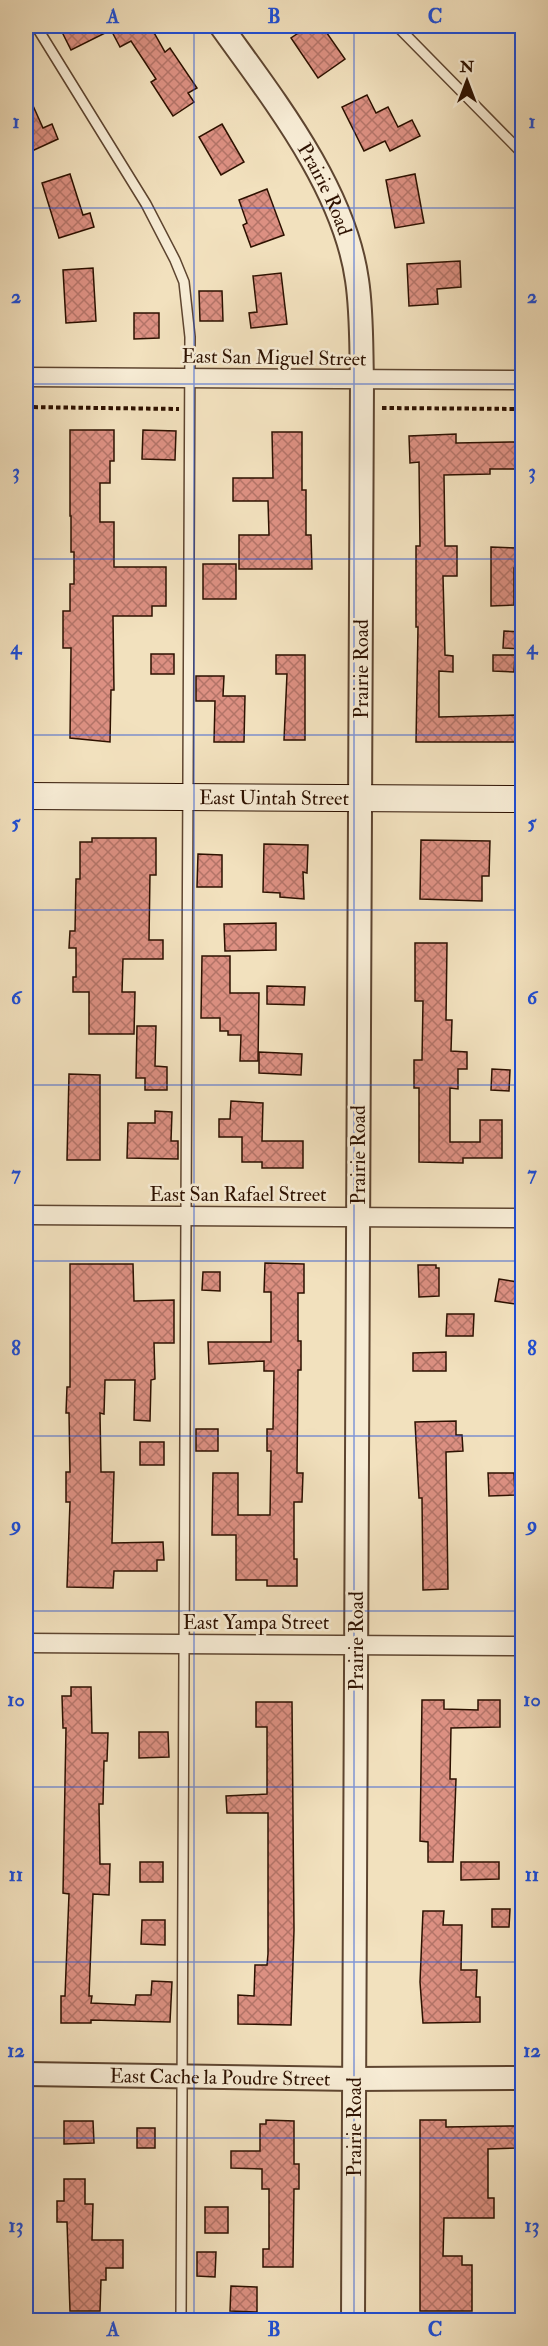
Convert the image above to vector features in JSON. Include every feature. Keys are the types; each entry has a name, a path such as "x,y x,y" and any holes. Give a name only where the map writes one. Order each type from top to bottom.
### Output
{"main road":[{"name":"East Uintah Street","path":"26,796 522,799"}],"street":[{"name":"Prairie Road","path":"221,26 314,163 342,220 357,279 360,316 362,408 353,2320"},
{"name":"East San Miguel Street","path":"26,377 522,380"},
{"name":"East San Rafael Street","path":"26,1215 522,1218"},
{"name":"East Yampa Street","path":"26,1643 522,1646"},
{"name":"East Cache la Poudre Street","path":"26,2074 355,2079 522,2078"}],"lane":[{"path":"36,26 146,204 175,260 184,282 190,337 186,797 181,2320"},
{"path":"397,26 522,153"},
{"path":"522,342 522,364"}],"path":[{"path":"26,408 188,409"},
{"path":"362,408 522,409"}],"building":[{"path":"59,26 158,26 152,29 165,52 170,48 197,88 188,93 194,102 173,116 151,82 156,79 131,41 120,47 111,30 71,50"},
{"path":"309,26 322,26 345,59 318,78 291,38"},
{"path":"26,90 43,128 52,124 58,139 32,151 26,136"},
{"path":"367,95 376,113 388,107 398,127 412,120 420,136 390,151 385,141 364,151 342,107"},
{"path":"222,124 244,162 221,175 199,137"},
{"path":"70,174 83,215 90,213 94,227 59,238 42,183"},
{"path":"415,174 424,223 395,228 386,180"},
{"path":"267,189 284,235 251,247 243,225 247,223 239,200"},
{"path":"460,261 461,287 437,289 438,304 409,306 407,264"},
{"path":"93,268 96,321 66,323 63,270"},
{"path":"281,273 287,324 251,328 249,313 257,312 253,276"},
{"path":"199,291 222,291 223,321 200,321"},
{"path":"134,313 159,313 159,338 134,339"},
{"path":"70,430 114,430 114,461 110,461 110,483 100,483 100,522 114,522 114,567 166,567 166,606 152,606 152,616 113,616 114,690 111,690 110,742 70,738 71,648 63,648 63,611 70,611 70,584 74,584 74,552 71,552 70,516"},
{"path":"143,430 176,431 175,460 142,459"},
{"path":"272,432 302,432 302,490 306,490 306,535 311,535 312,569 239,569 239,535 269,535 268,501 233,501 233,478 273,478"},
{"path":"456,434 456,443 515,442 515,469 490,469 490,474 444,475 445,546 457,546 457,576 443,576 445,655 453,656 453,672 439,671 439,717 515,715 515,742 416,742 418,627 416,627 416,546 420,546 419,462 410,463 409,436"},
{"path":"491,547 518,548 518,568 514,568 514,605 491,606"},
{"path":"203,564 236,564 236,599 203,599"},
{"path":"504,631 522,632 522,649 503,648"},
{"path":"151,654 174,654 174,674 151,674"},
{"path":"276,655 305,655 305,740 284,740 287,674 276,674"},
{"path":"493,655 515,655 514,672 493,671"},
{"path":"196,676 224,676 223,696 245,696 244,742 214,742 215,701 196,701"},
{"path":"92,838 156,838 156,875 150,875 149,940 163,940 163,959 123,959 122,992 135,992 134,1034 89,1034 89,992 73,992 73,977 76,977 76,948 69,948 70,931 75,931 76,879 80,879 80,842 92,842"},
{"path":"421,840 490,841 489,876 482,876 482,901 420,899"},
{"path":"264,844 308,845 307,873 303,872 304,899 280,897 280,893 263,892"},
{"path":"198,854 222,855 222,887 197,887"},
{"path":"276,923 276,950 225,951 224,924"},
{"path":"415,943 447,943 446,1020 452,1020 451,1051 467,1052 467,1069 458,1069 458,1089 450,1088 450,1142 480,1142 480,1120 502,1120 502,1158 463,1158 463,1163 419,1162 419,1088 414,1088 414,1060 422,1060 423,1001 415,1001"},
{"path":"202,956 230,956 230,993 259,993 258,1061 240,1061 241,1035 228,1035 228,1031 220,1031 220,1018 201,1018"},
{"path":"267,986 305,987 304,1005 267,1004"},
{"path":"137,1026 156,1026 155,1066 167,1067 167,1090 145,1090 145,1078 136,1078"},
{"path":"259,1052 302,1054 301,1075 259,1073"},
{"path":"492,1069 510,1070 509,1091 491,1090"},
{"path":"69,1074 100,1075 100,1160 67,1160"},
{"path":"231,1101 263,1103 262,1141 303,1141 303,1168 262,1168 262,1162 242,1162 242,1137 219,1137 219,1119 230,1119"},
{"path":"155,1111 172,1112 171,1141 178,1141 178,1159 127,1158 128,1123 155,1123"},
{"path":"265,1263 304,1264 304,1293 298,1293 298,1341 301,1341 301,1370 298,1370 297,1473 303,1473 302,1502 294,1502 294,1559 297,1559 297,1586 267,1586 267,1580 236,1580 236,1535 212,1535 213,1473 238,1473 238,1515 270,1515 271,1451 267,1451 267,1429 273,1429 274,1371 264,1371 264,1361 209,1364 208,1342 271,1342 271,1292 264,1292"},
{"path":"70,1264 133,1264 134,1301 174,1300 174,1343 154,1343 155,1379 151,1380 150,1421 134,1420 135,1380 105,1380 104,1414 100,1413 101,1472 114,1472 112,1543 163,1542 164,1560 157,1560 157,1571 114,1571 113,1588 67,1587 70,1502 66,1502 66,1472 70,1472 69,1413 66,1413 67,1387 70,1387"},
{"path":"418,1265 436,1265 436,1268 439,1268 439,1296 419,1297"},
{"path":"203,1272 220,1272 220,1291 202,1290"},
{"path":"499,1279 518,1282 515,1304 495,1301"},
{"path":"447,1314 474,1314 473,1336 446,1336"},
{"path":"446,1352 446,1371 413,1371 413,1353"},
{"path":"456,1421 456,1435 462,1435 463,1451 446,1452 448,1589 423,1590 422,1498 419,1498 415,1422"},
{"path":"196,1429 218,1429 218,1451 196,1451"},
{"path":"140,1442 164,1442 164,1465 140,1465"},
{"path":"488,1473 514,1473 515,1495 489,1496"},
{"path":"71,1687 91,1687 92,1733 108,1733 107,1761 104,1761 103,1804 99,1804 100,1864 110,1864 109,1895 93,1894 89,1996 92,1996 91,2003 135,2005 136,1995 151,1995 152,1981 172,1982 170,2022 91,2020 91,2023 61,2023 61,1996 65,1996 69,1894 63,1893 66,1728 63,1728 62,1696 71,1696"},
{"path":"422,1700 444,1700 444,1709 478,1710 478,1700 500,1700 500,1727 451,1728 450,1779 456,1779 453,1862 428,1862 428,1842 420,1841"},
{"path":"256,1702 292,1702 294,1930 291,2025 238,2024 238,1995 254,1996 255,1965 267,1965 268,1954 268,1813 227,1813 226,1796 267,1794 267,1727 256,1727"},
{"path":"139,1732 168,1732 169,1757 139,1758"},
{"path":"140,1862 163,1862 163,1882 140,1882"},
{"path":"461,1862 499,1862 499,1879 461,1880"},
{"path":"492,1909 510,1909 509,1927 492,1927"},
{"path":"423,1911 444,1911 443,1925 462,1925 461,1970 477,1970 476,1997 480,1997 480,2022 423,2023 420,1982"},
{"path":"142,1920 165,1920 165,1945 141,1944"},
{"path":"266,2120 294,2121 294,2164 299,2164 299,2189 294,2189 293,2267 263,2267 263,2249 269,2249 269,2189 262,2189 262,2169 231,2168 231,2151 260,2151 260,2124 266,2124"},
{"path":"420,2120 446,2120 446,2127 515,2126 515,2148 488,2149 488,2198 494,2198 494,2218 444,2218 443,2256 462,2256 462,2265 472,2265 472,2311 420,2311"},
{"path":"64,2121 93,2121 94,2143 64,2144"},
{"path":"137,2128 155,2128 155,2148 137,2148"},
{"path":"64,2179 85,2179 85,2204 93,2204 92,2240 123,2240 123,2268 106,2268 106,2280 101,2280 100,2311 70,2311 67,2222 57,2222 57,2201 64,2201"},
{"path":"205,2207 228,2207 228,2233 205,2233"},
{"path":"197,2252 216,2252 215,2277 197,2276"},
{"path":"231,2286 257,2287 257,2312 230,2311"}]}
